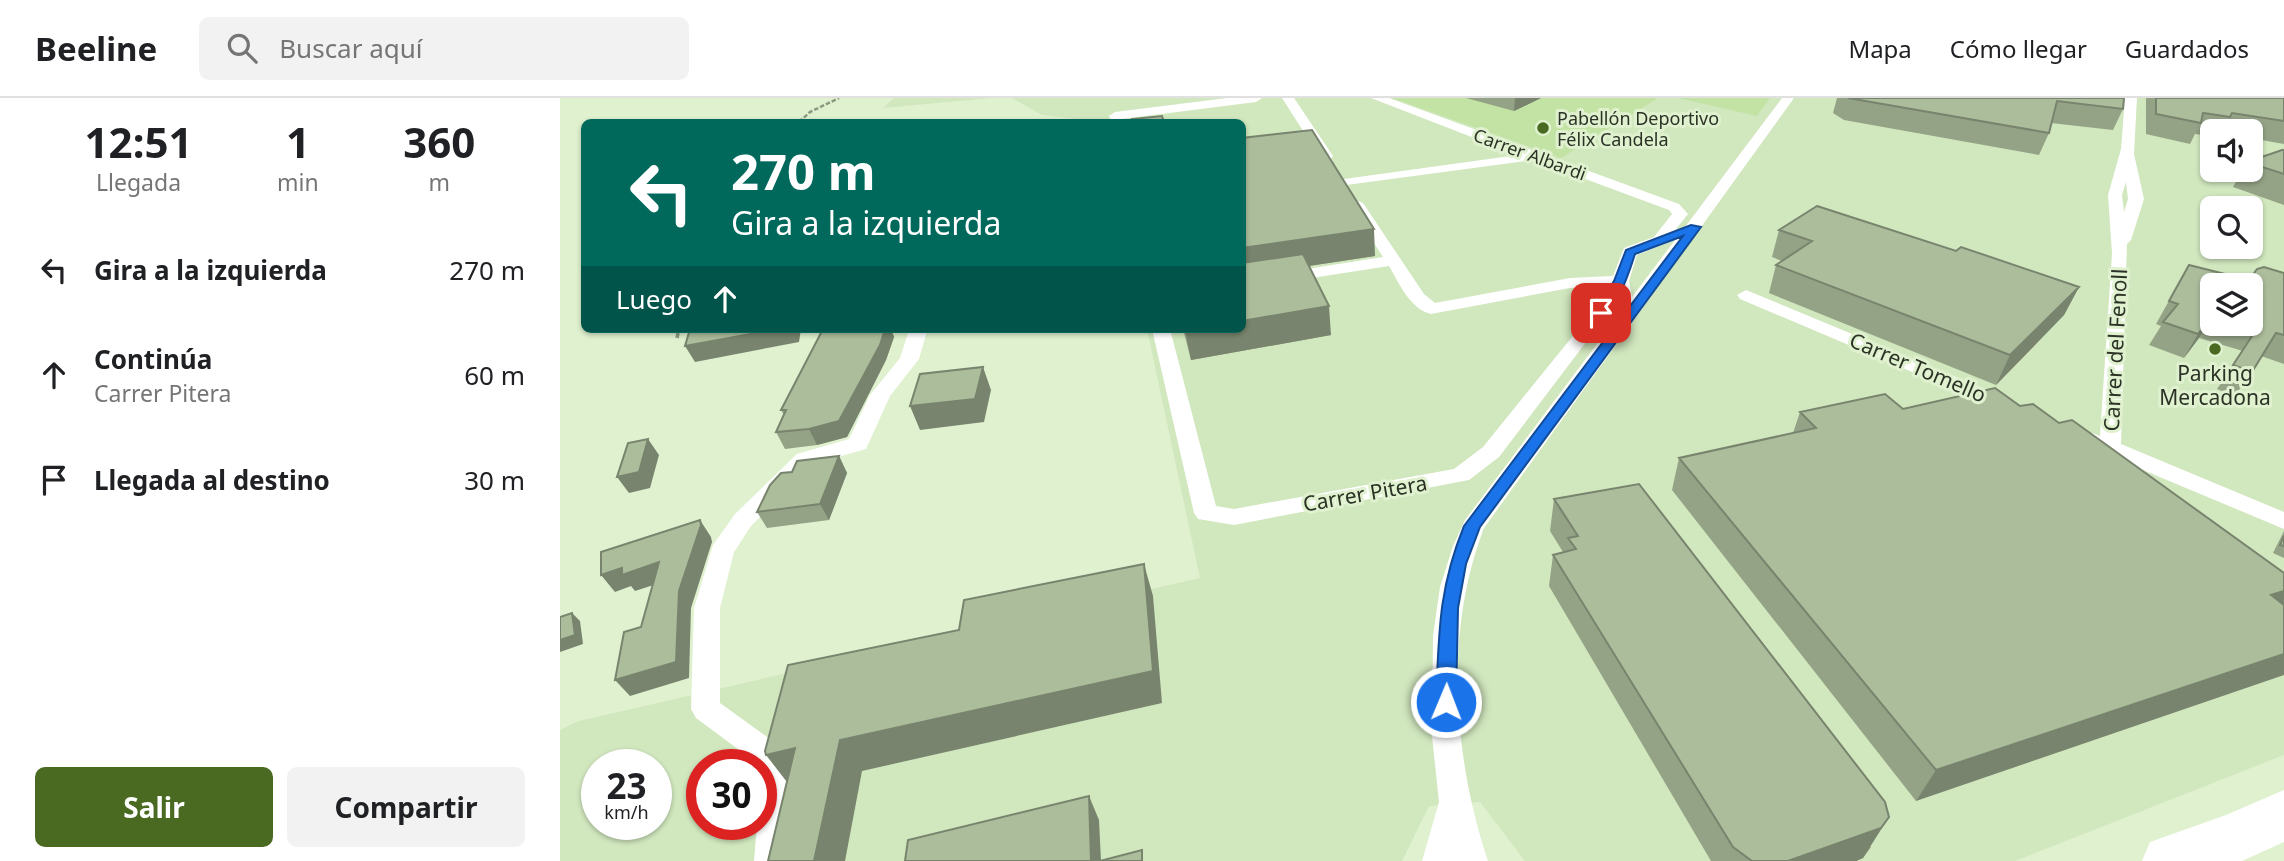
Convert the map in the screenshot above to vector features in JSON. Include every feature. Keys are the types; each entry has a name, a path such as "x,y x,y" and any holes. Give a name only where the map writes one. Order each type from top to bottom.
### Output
{"highway":[{"path":"2170,861 2237,837 2284,816"}],"street":[{"path":"1116,119 1256,98"},
{"path":"1288,98 1418,298 1431,309 1570,283 1620,281"},
{"name":"Carrer Albardi","path":"1377,98 1674,207 1688,220"},
{"path":"1471,861 1463,841 1454,799 1446,702 1449,608 1458,564 1472,526 1629,316 1688,220 1788,98"},
{"name":"Carrer del Fenoll","path":"2110,448 2120,253 2136,199 2128,149 2131,98"},
{"path":"1343,183 1534,156"},
{"path":"1629,316 1620,281 1630,252 1661,239 1688,220"},
{"path":"1246,283 1394,260"},
{"name":"Carrer Pitera","path":"1162,333 1206,513 1234,517 1461,475 1491,452 1601,313 1620,281"},
{"name":"Carrer Tomello","path":"1746,295 2022,411"},
{"path":"771,861 775,797 763,751 706,709 707,608 722,551 743,520 806,459 858,444 880,395 909,359 917,333"},
{"path":"2060,427 2284,521"},
{"path":"1439,861 1454,799"}],"path":[{"path":"802,119 810,112 839,98"},
{"path":"677,338 678,333"}],"shaded area":[{"path":"894,98 991,98 883,108"},
{"path":"1012,98 2284,98 2284,755 2015,861 1525,861 1480,802 1429,806 1402,861 560,861 560,730 579,721 1200,578 1148,333 1246,333 1246,119 1077,119 1042,115"},
{"name":"Pabellón Deportivo Félix Candela","path":"1392,98 1658,98 1561,158"},
{"name":"Pabellón Deportivo Félix Candela","path":"1678,98 1770,98 1757,116"}],"building":[{"path":"1848,98 2124,98 2123,109 2057,101 2049,133"},
{"path":"2156,98 2284,98 2284,121 2232,113 2230,117 2203,113 2200,123 2156,114"},
{"path":"1162,116 1163,119 1132,119"},
{"path":"1312,130 1374,229 1246,247 1246,138"},
{"path":"2284,150 2284,174 2263,167 2263,157"},
{"path":"1817,206 1956,251 1961,247 2079,287 2010,355 1776,265 1812,241 1779,230"},
{"path":"1303,254 1329,306 1246,320 1246,262"},
{"path":"2189,265 2221,273 2200,273 2198,334 2163,322 2178,304 2169,301"},
{"path":"2264,267 2284,273 2284,335 2276,333 2252,372 2233,365 2252,336 2263,336 2263,273 2254,273"},
{"path":"689,333 756,333 685,346"},
{"path":"821,333 884,333 839,421 809,429 776,432 786,410 781,410"},
{"path":"983,367 975,399 910,406 920,374"},
{"path":"1995,388 2020,406 2033,404 2059,423 2072,420 2284,573 2284,591 2271,595 2284,605 2284,654 1936,770 1679,458 1816,428 1800,412 1885,394 1903,409"},
{"path":"648,439 639,472 617,477 628,443"},
{"path":"839,456 820,504 757,512 770,485 781,473 792,472 797,461"},
{"path":"1639,484 1885,802 1889,817 1881,828 1788,861 1752,861 1733,847 1553,555 1576,549 1568,538 1578,536 1554,499"},
{"path":"700,520 701,525 679,591 676,662 615,680 624,632 641,627 659,562 622,575 622,568 601,575 601,552"},
{"path":"1144,564 1153,671 840,740 814,861 768,861 773,840 777,840 777,823 795,748 777,752 777,749 766,749 788,665 959,630 964,600"},
{"path":"572,613 575,635 560,640 560,617"},
{"path":"1089,796 1091,861 905,861 908,840"},
{"path":"1142,850 1142,861 1100,861"}],"place":[{"name":"Pabellón Deportivo Félix Candela","path":"1543,128"},
{"name":"Parking Mercadona","path":"2215,349"}],"route":[{"path":"1446,702 1449,608 1458,564 1472,526 1695,227 1630,252 1620,281 1601,313"}]}
